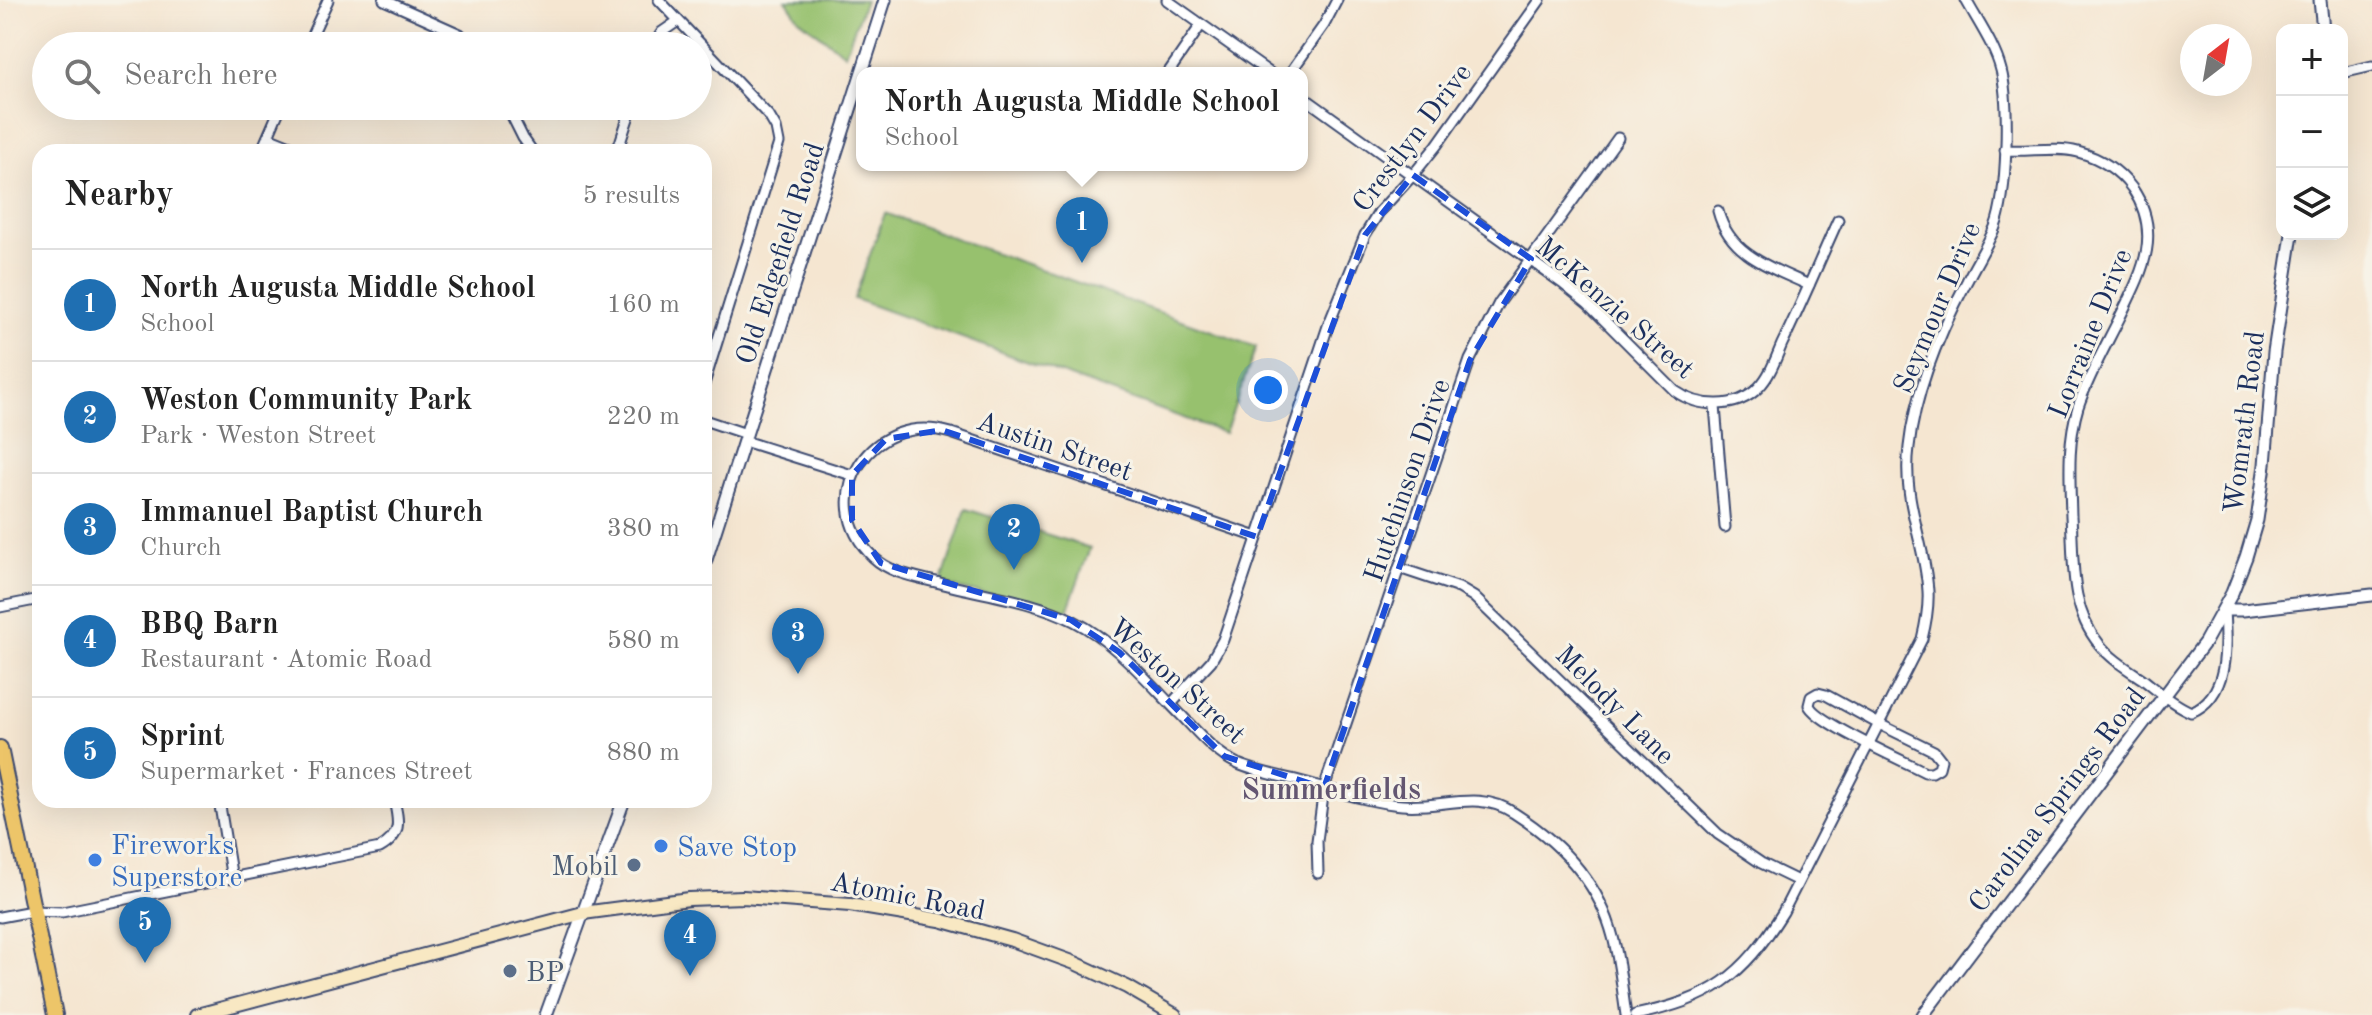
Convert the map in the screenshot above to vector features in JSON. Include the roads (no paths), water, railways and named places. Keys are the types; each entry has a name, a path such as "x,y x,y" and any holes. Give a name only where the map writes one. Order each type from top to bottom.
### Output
{"main road":[{"path":"0,748 55,1015"},
{"name":"Atomic Road","path":"197,1015 583,913 689,899 743,897 850,905 914,914 1012,940 1127,987 1175,1015"}],"street":[{"path":"313,32 328,0"},
{"path":"384,0 456,32"},
{"path":"659,0 689,32"},
{"name":"Old Edgefield Road","path":"864,67 885,0"},
{"path":"1167,0 1261,67"},
{"path":"1294,67 1324,25 1337,0"},
{"name":"Crestlyn Drive","path":"1171,704 1218,651 1228,628 1328,326 1365,235 1379,212 1437,145 1540,0"},
{"name":"Seymour Drive","path":"1635,1015 1689,1001 1727,979 1767,938 1922,639 1927,617 1926,577 1908,494 1907,467 1913,419 1938,344 1998,217 2003,191 2005,150 2001,70 1966,0"},
{"path":"2320,0 2322,24"},
{"path":"662,32 678,21"},
{"path":"1172,67 1201,25"},
{"path":"712,56 769,116 779,143 712,358"},
{"path":"2348,72 2372,66"},
{"name":"Old Edgefield Road","path":"712,541 856,91"},
{"name":"McKenzie Street","path":"1308,100 1531,259 1588,304 1675,391 1691,400 1715,406 1750,395 1762,385 1838,220"},
{"path":"265,144 275,120"},
{"path":"514,120 527,144"},
{"path":"620,144 627,120"},
{"path":"268,137 285,144"},
{"name":"Hutchinson Drive","path":"1318,873 1317,841 1324,788 1478,340 1499,303 1618,138"},
{"name":"Lorraine Drive","path":"2005,150 2067,150 2095,157 2111,166 2127,182 2143,209 2148,240 2142,269 2079,404 2070,444 2076,597 2085,621 2098,643 2110,655 2177,707 2191,712 2204,705 2217,685 2224,665 2224,610"},
{"path":"1718,211 1730,237 1750,257 1809,285"},
{"name":"Womrath Road","path":"2224,610 2249,548 2261,501 2274,352 2291,240"},
{"path":"1715,406 1725,527"},
{"path":"712,424 852,475"},
{"name":"Austin Street","path":"852,475 862,459 886,439 922,428 942,430 1257,537"},
{"name":"Weston Street","path":"852,475 849,499 855,530 866,548 881,563 908,575 1019,602 1071,620 1119,652 1214,749 1235,762 1257,771 1378,802 1407,806 1474,799 1515,813 1555,843 1584,875 1604,910 1614,939 1626,1015"},
{"name":"Melody Lane","path":"1399,568 1459,588 1474,597 1718,834 1761,863 1798,881"},
{"path":"2224,610 2372,595"},
{"path":"0,607 32,601"},
{"name":"Carolina Springs Road","path":"1923,1015 2205,642 2224,610"},
{"path":"1818,693 1826,695 1937,753 1941,760 1939,768 1925,772 1869,744 1815,714 1810,708 1810,701 1818,693"},
{"path":"220,808 232,879"},
{"path":"0,917 32,911 62,912 380,848 390,841 397,828 396,808"},
{"path":"546,1015 621,808"}],"place":[{"name":"North Augusta Middle School","path":"1082,263"},
{"name":"Weston Community Park","path":"1014,570"},
{"name":"Immanuel Baptist Church","path":"798,674"},
{"name":"Save Stop","path":"661,846"},
{"name":"Fireworks Superstore","path":"95,860"},
{"name":"Mobil","path":"634,865"},
{"name":"Sprint","path":"145,963"},
{"name":"BP","path":"510,971"},
{"name":"BBQ Barn","path":"690,976"}],"district":[{"name":"Summerfields","path":"1331,789"}]}
